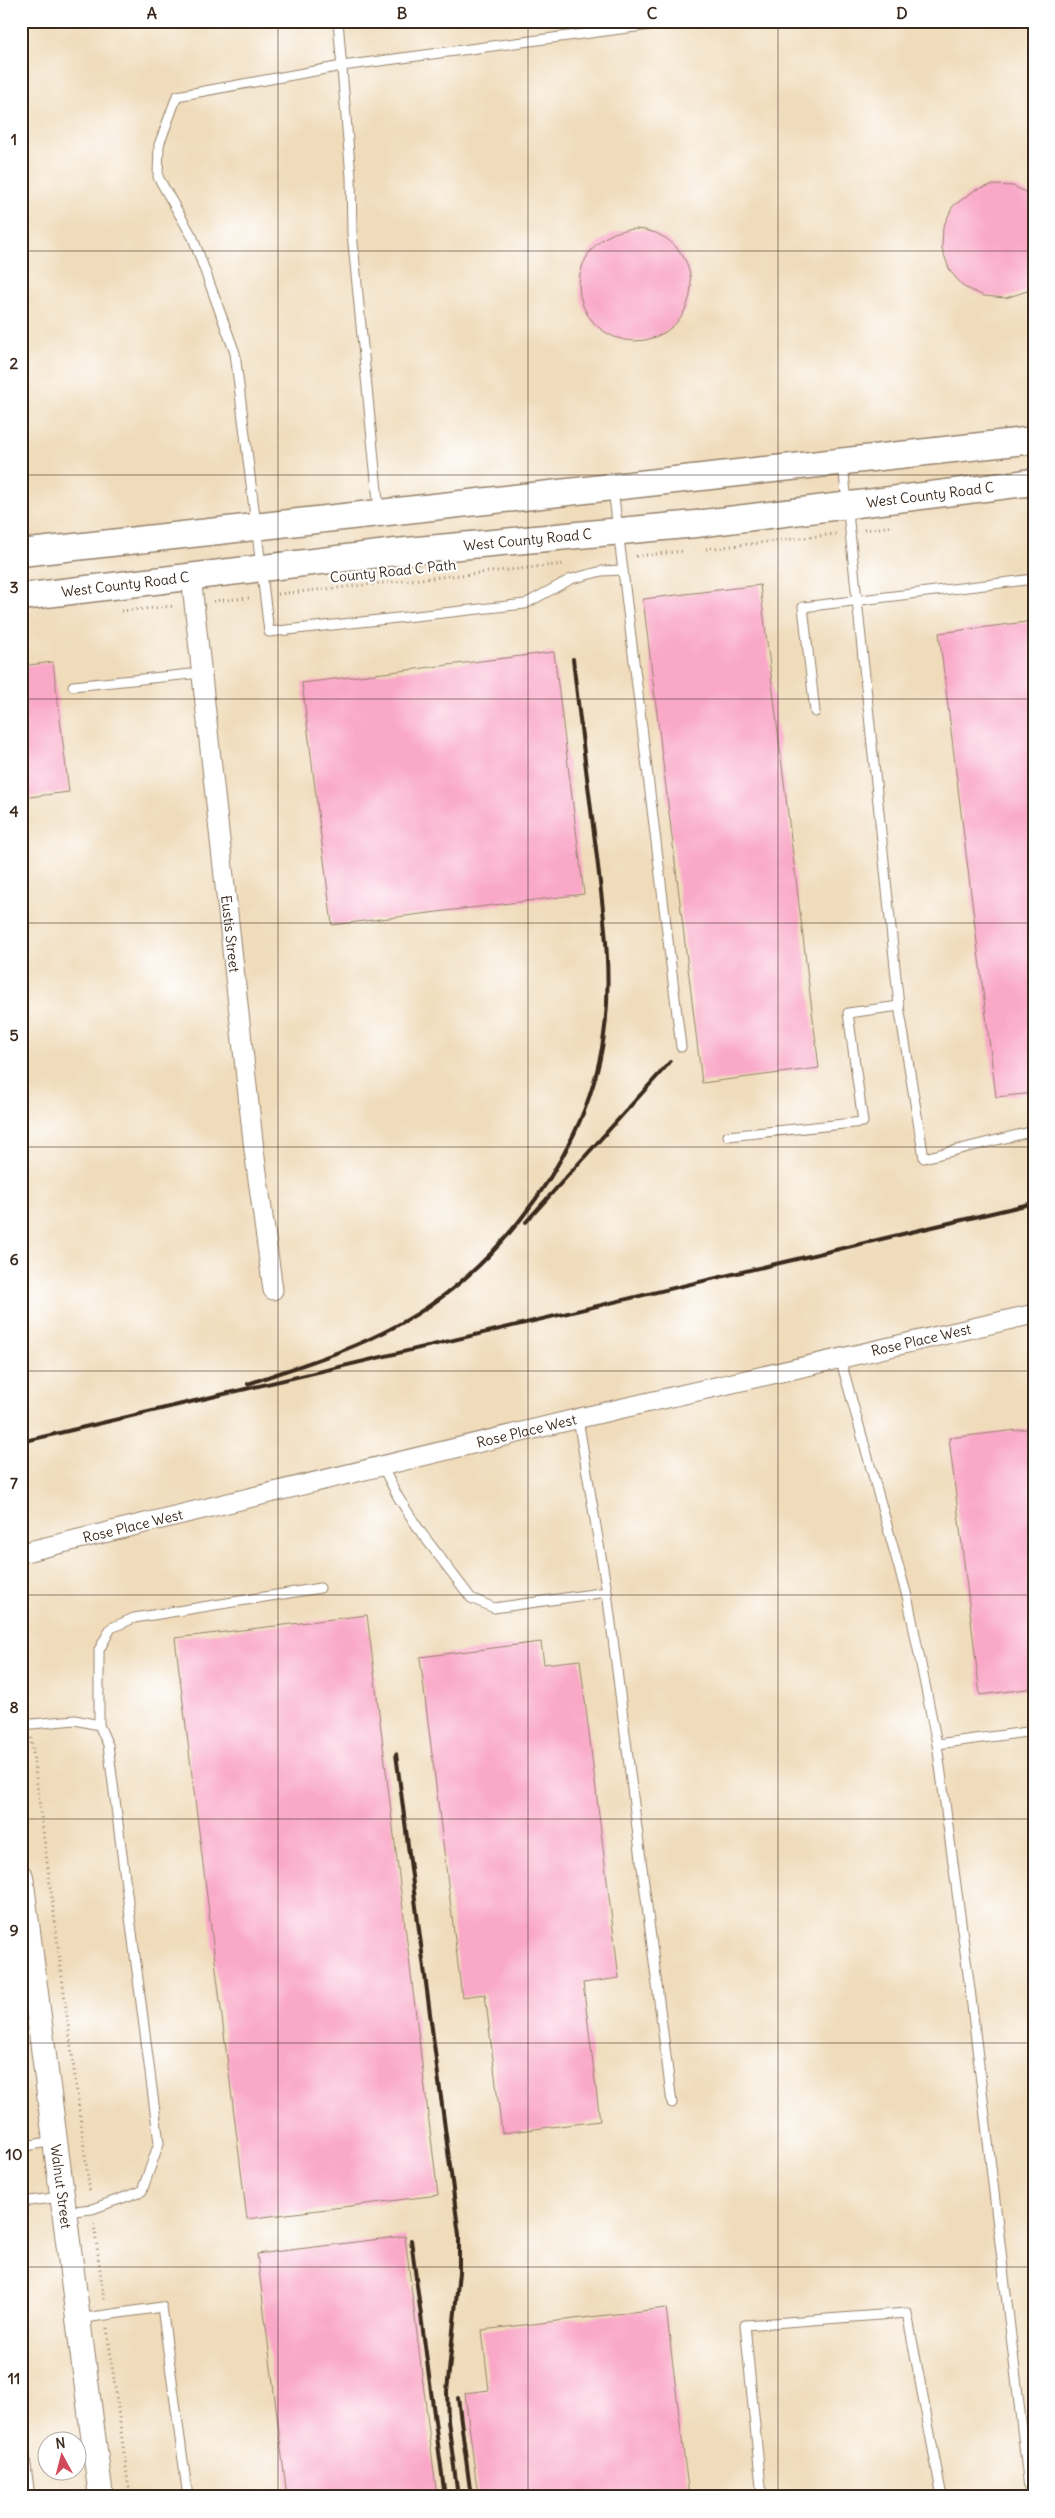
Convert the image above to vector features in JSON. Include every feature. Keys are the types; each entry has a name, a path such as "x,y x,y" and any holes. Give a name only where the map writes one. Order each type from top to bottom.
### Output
{"main road":[{"path":"21,553 1034,440"},
{"name":"West County Road C","path":"21,597 396,552 618,531 1034,482"}],"street":[{"name":"Eustis Street","path":"191,576 254,1150 273,1290"},
{"name":"Rose Place West","path":"21,1553 578,1419 1034,1314"},
{"name":"Walnut Street","path":"21,1876 101,2497"}],"lane":[{"path":"338,21 351,177 352,233 380,513"},
{"path":"623,570 602,571 572,579 525,604 269,632 263,568 254,526 235,353 193,238 158,177 159,145 177,96 342,66 682,21"},
{"path":"842,462 899,1006 924,1158 1034,1131"},
{"path":"612,488 681,1047"},
{"path":"816,712 802,607 1034,579"},
{"path":"73,686 202,673"},
{"path":"728,1136 863,1122 848,1013 899,1006"},
{"path":"840,1358 908,1600 937,1744 970,1989 1031,2492"},
{"path":"578,1419 607,1592 672,2103"},
{"path":"382,1466 398,1497 416,1525 471,1598 494,1608 607,1592"},
{"path":"21,2202 64,2204 92,2209 142,2190 159,2142 108,1745 99,1725 99,1650 111,1628 134,1618 320,1588"},
{"path":"25,1725 75,1720 99,1725"},
{"path":"937,1744 1034,1731"},
{"path":"21,2146 55,2141"},
{"path":"78,2319 162,2307 188,2497"},
{"path":"762,2497 745,2325 907,2313 942,2497"},
{"path":"21,2426 30,2497"}],"path":[{"path":"696,550 899,525"},
{"path":"621,558 687,551"},
{"name":"County Road C Path","path":"118,612 571,563"},
{"path":"21,1663 25,1725 130,2497"}],"building":[{"path":"992,185 1013,186 1034,196 1034,285 1027,291 1006,298 984,296 964,287 950,271 942,249 943,227 953,206 975,190"},
{"path":"635,229 657,233 675,245 687,263 691,285 687,307 675,325 657,337 635,341 613,337 595,325 583,307 579,285 583,263 595,245 613,233"},
{"path":"760,585 819,1068 702,1083 643,599"},
{"path":"1034,621 1034,1093 996,1097 939,633"},
{"path":"554,652 584,894 332,925 302,683"},
{"path":"53,662 69,792 21,798 21,666"},
{"path":"1034,1428 1034,1688 980,1695 949,1438"},
{"path":"367,1615 438,2195 247,2219 175,1638"},
{"path":"541,1642 544,1664 580,1660 619,1978 583,1983 600,2121 502,2133 485,1994 462,1997 420,1657"},
{"path":"405,2236 437,2497 287,2497 257,2254"},
{"path":"666,2308 689,2497 478,2497 465,2393 489,2390 482,2330"}],"railway":[{"path":"248,1384 324,1358 378,1335 431,1305 464,1279 507,1236 535,1200 563,1156 585,1109 600,1060 607,1012 608,988 604,918 573,659"},
{"path":"526,1222 670,1062"},
{"path":"21,1442 1034,1203"},
{"path":"396,1754 459,2235 459,2272 447,2391 448,2421 458,2497"},
{"path":"411,2240 445,2497"},
{"path":"458,2398 471,2497"}]}
